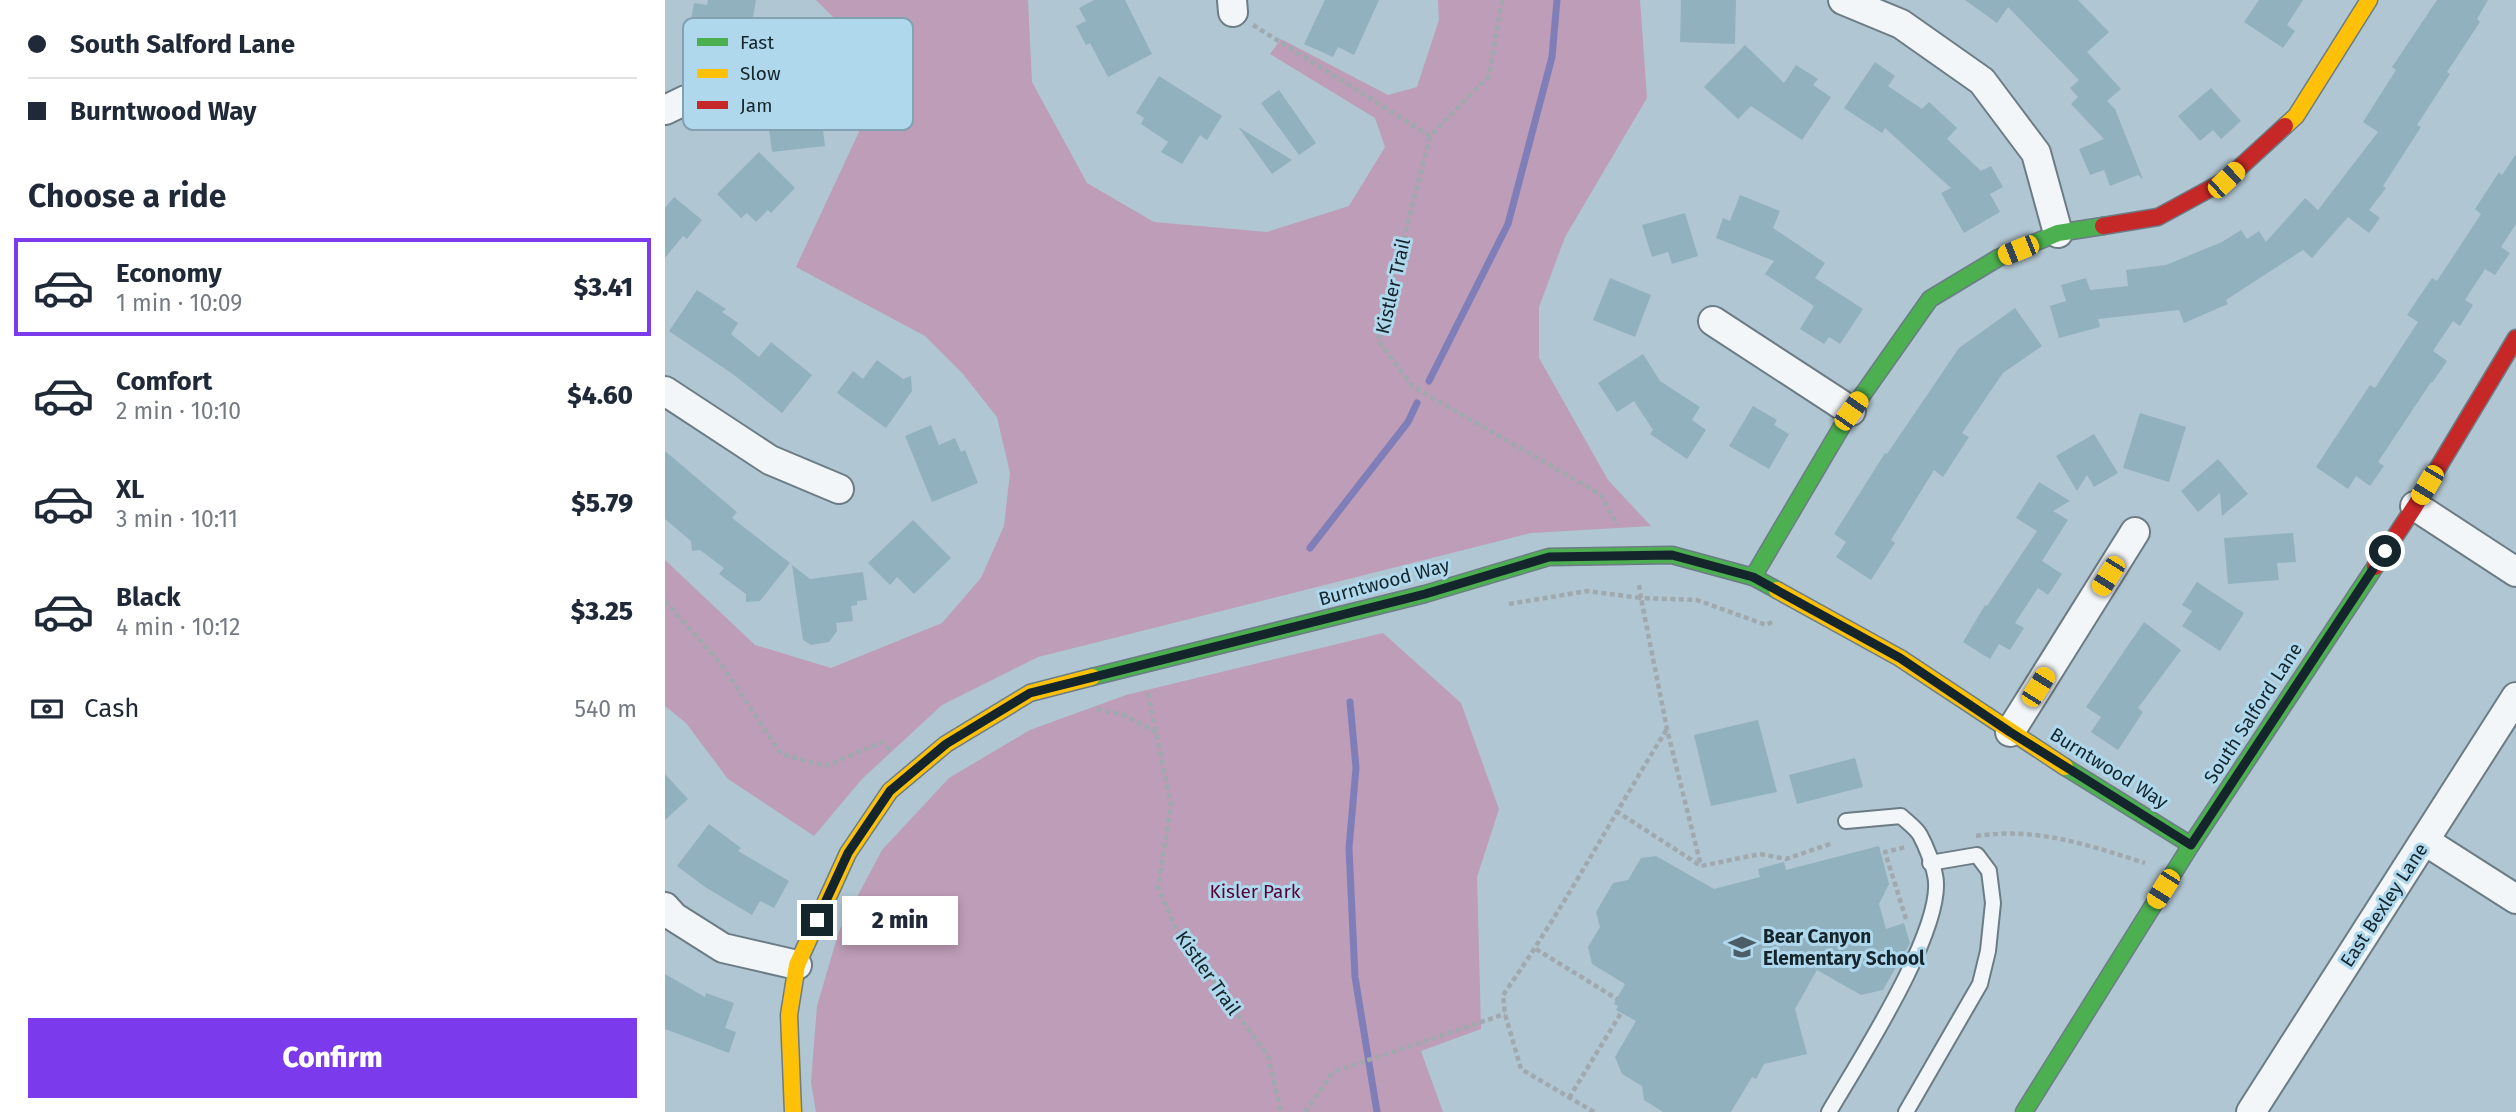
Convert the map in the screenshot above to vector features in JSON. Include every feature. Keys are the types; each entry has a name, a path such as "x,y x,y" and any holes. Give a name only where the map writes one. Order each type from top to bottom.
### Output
{"street":[{"path":"1843,0 1901,24 1982,81 2036,153 2058,233"},
{"path":"1753,577 1851,411 1930,299 1998,258 2058,233 2158,217 2226,180 2296,116 2368,0"},
{"path":"1713,321 1851,411"},
{"name":"South Salford Lane","path":"2024,1112 2191,845 2415,506 2516,338"},
{"path":"665,391 770,460 839,489"},
{"path":"2415,506 2516,572"},
{"path":"2010,732 2135,532"},
{"name":"Burntwood Way","path":"793,1112 789,1015 797,965 848,853 890,791 946,744 1030,693 1425,594 1549,557 1672,555 1753,577 1900,658 2010,732 2191,845"},
{"name":"East Bexley Lane","path":"2251,1112 2516,697"},
{"path":"2424,841 2516,899"},
{"path":"665,907 674,917 723,948 797,965"}],"lane":[{"path":"1829,1112 1884,1017 1925,937 1935,909 1936,876 1920,835 1901,816 1846,821"},
{"path":"1906,1112 1980,984 1988,951 1993,903 1989,871 1977,855 1930,863"}],"path":[{"path":"1232,6 1430,136 1489,76 1502,0"},
{"name":"Kistler Trail","path":"1430,136 1378,340 1412,386 1600,494 1635,556 1667,729 1701,866"},
{"path":"1497,600 1509,604 1587,591 1641,598 1697,600 1766,625 1779,619"},
{"path":"665,601 722,664 781,754 826,766 882,742 912,773"},
{"name":"Kistler Trail","path":"1137,666 1149,695 1171,805 1158,887 1178,934 1268,1056 1281,1112"},
{"path":"1095,709 1124,715 1157,733"},
{"path":"1594,1112 1521,1069 1505,1014 1503,995 1536,949 1667,729"},
{"path":"1616,811 1701,866 1760,854 1786,859 1833,844"},
{"path":"1536,949 1617,999"},
{"path":"1569,1098 1621,1013"},
{"path":"1305,1112 1333,1072 1505,1014"}],"green space":[{"path":"816,0 1028,0 1032,82 1087,183 1154,222 1267,232 1349,206 1385,147 1375,118 1270,54 1281,39 1388,95 1417,87 1439,20 1438,0 1640,0 1647,98 1565,237 1539,307 1539,358 1608,480 1651,526 1531,533 1038,657 942,705 862,779 814,836 728,779 686,723 665,706 665,560 755,645 831,668 942,623 981,578 1004,526 1010,473 997,417 963,374 925,336 796,267 859,130 913,130 913,18 834,18"},
{"name":"Kisler Park","path":"1383,633 1461,703 1499,809 1477,877 1481,1029 1421,1051 1443,1112 816,1112 811,1082 817,1006 839,931 882,850 949,778 1030,730 1126,695"}],"building":[{"path":"708,0 756,0 753,18 691,18 694,3 707,5"},
{"path":"1094,0 1125,0 1152,54 1108,77 1090,43 1086,45 1076,26 1086,21 1079,8"},
{"path":"1325,0 1379,0 1354,55 1338,47 1333,57 1304,44"},
{"path":"1681,0 1736,0 1735,44 1680,42"},
{"path":"1965,0 2078,0 2109,32 2087,52 2121,89 2107,101 2115,109 2143,179 2138,175 2110,186 2104,170 2090,175 2079,149 2104,139 2071,104 2078,97 2070,88 2079,80 2008,7 1997,23"},
{"path":"2259,0 2303,0 2287,25 2295,31 2283,48 2244,22"},
{"path":"2437,0 2488,0 2477,19 2480,22 2417,125 2421,127 2383,186 2386,188 2369,210 2380,218 2369,233 2348,217 2312,258 2303,250 2226,300 2228,304 2184,323 2179,310 2098,319 2100,327 2059,338 2050,306 2066,301 2061,285 2086,278 2090,290 2128,286 2126,270 2166,265 2222,242 2241,230 2247,239 2259,231 2266,242 2305,198 2318,210 2378,132 2363,122 2396,70 2392,67"},
{"path":"1745,45 1784,83 1796,65 1818,79 1813,85 1831,97 1802,140 1751,106 1738,119 1704,87"},
{"path":"1875,62 1895,76 1888,86 1922,109 1929,102 1957,128 1947,139 1981,171 1991,166 2003,187 1990,194 2000,212 1964,233 1941,193 1951,188 1885,128 1882,133 1844,108"},
{"path":"1159,76 1222,116 1207,140 1200,135 1182,164 1161,152 1168,142 1141,124 1144,118 1136,113"},
{"path":"2211,88 2241,121 2221,139 2213,130 2200,141 2178,116"},
{"path":"1279,90 1316,143 1299,155 1261,103"},
{"path":"1240,128 1292,160 1272,174"},
{"path":"769,130 823,130 825,146 772,152"},
{"path":"759,152 795,188 771,213 768,210 756,222 747,213 741,218 717,194"},
{"path":"2516,154 2516,224 2501,247 2510,253 2495,275 2485,269 2465,300 2473,305 2460,326 2453,321 2433,351 2447,361 2378,462 2384,466 2370,486 2356,476 2348,489 2316,467 2370,385 2375,388 2418,322 2407,315 2432,278 2437,281 2481,214 2475,209 2499,172 2502,175"},
{"path":"1740,195 1780,211 1773,228 1825,263 1815,278 1863,309 1840,344 1829,337 1824,344 1800,329 1814,306 1765,274 1774,261 1716,238 1723,218 1730,221"},
{"path":"674,197 702,220 687,239 683,236 665,258 665,208"},
{"path":"1685,213 1698,256 1672,264 1668,252 1652,257 1642,225"},
{"path":"1610,278 1651,295 1635,337 1593,320"},
{"path":"697,290 726,309 722,312 738,323 731,334 759,357 771,342 812,375 782,413 734,375 669,331"},
{"path":"2015,308 2042,346 2003,373 1962,433 1969,437 1943,477 1934,470 1891,540 1895,543 1871,580 1836,557 1846,542 1834,534 1885,453 1887,454 1959,348"},
{"path":"1643,354 1660,381 1700,407 1692,420 1706,430 1687,459 1650,434 1653,430 1634,401 1617,412 1598,383"},
{"path":"877,360 903,379 911,376 912,391 886,428 837,393 853,371 863,379"},
{"path":"1753,406 1777,420 1774,425 1789,434 1769,469 1729,446"},
{"path":"2140,413 2186,427 2169,482 2123,468"},
{"path":"931,425 939,445 955,438 961,452 965,450 978,483 932,502 905,436"},
{"path":"2094,434 2118,473 2094,487 2087,475 2077,491 2056,456"},
{"path":"665,451 737,512 732,518 790,563 760,601 746,602 746,594 719,574 724,568 700,550 692,551 691,541 665,519"},
{"path":"2218,459 2248,494 2222,516 2220,493 2198,512 2181,491"},
{"path":"2039,482 2070,501 2053,511 2068,520 2042,561 2062,574 2048,595 2038,588 2015,623 2024,628 2010,650 1999,644 1990,659 1963,642 1985,605 1987,606 2037,531 2016,518"},
{"path":"913,520 951,558 914,594 897,577 890,585 868,563"},
{"path":"2293,533 2296,562 2277,563 2279,580 2228,584 2224,538"},
{"path":"792,565 810,579 863,572 867,600 857,601 857,605 851,606 853,621 836,623 837,631 829,642 811,645 803,640"},
{"path":"2197,582 2244,613 2220,651 2182,626 2192,611 2182,605"},
{"path":"2144,622 2181,650 2138,708 2143,712 2118,750 2091,732 2101,717 2086,707"},
{"path":"1758,720 1777,792 1711,806 1694,735"},
{"path":"1855,758 1863,787 1797,804 1789,775"},
{"path":"665,774 688,799 665,820"},
{"path":"709,824 741,848 738,851 789,881 774,908 760,901 752,915 705,887 677,866"},
{"path":"1879,846 1889,884 1879,904 1886,929 1904,923 1910,943 1883,990 1861,995 1817,970 1795,1009 1807,1054 1764,1064 1756,1079 1752,1077 1731,1112 1663,1112 1644,1100 1642,1086 1622,1074 1615,1057 1636,1021 1616,1010 1618,1006 1614,1004 1625,984 1592,964 1588,947 1600,927 1596,912 1613,883 1628,880 1641,858 1656,856 1714,889 1760,877 1758,869 1784,862 1786,870"},
{"path":"665,974 705,997 706,993 734,1003 725,1028 736,1032 729,1053 665,1029"}],"waterway":[{"path":"1429,381 1508,224 1552,57 1557,0"},
{"path":"1310,548 1408,422 1417,403"},
{"path":"1350,702 1356,768 1349,848 1355,977 1377,1112"}],"traffic: fast":[{"path":"1753,577 1851,411 1930,299 1998,258 2058,233 2103,226"},
{"path":"1092,677 1425,594 1549,557 1672,555 1753,577 1777,590"},
{"path":"2024,1112 2191,845 2375,567"},
{"path":"2065,767 2191,845"}],"traffic: slow":[{"path":"2285,126 2296,116 2369,0"},
{"path":"1777,590 1900,658 2065,767"},
{"path":"793,1112 789,1015 797,965 848,853 890,791 946,744 1030,693 1092,677"}],"traffic: jam":[{"path":"2103,226 2158,217 2226,180 2285,126"},
{"path":"2375,567 2516,338"}],"place":[{"name":"Bear Canyon Elementary School","path":"1742,947"}],"route":[{"path":"817,920 848,853 890,791 946,744 1030,693 1425,594 1549,557 1672,555 1753,577 1900,658 2010,732 2191,845 2385,551"}]}
